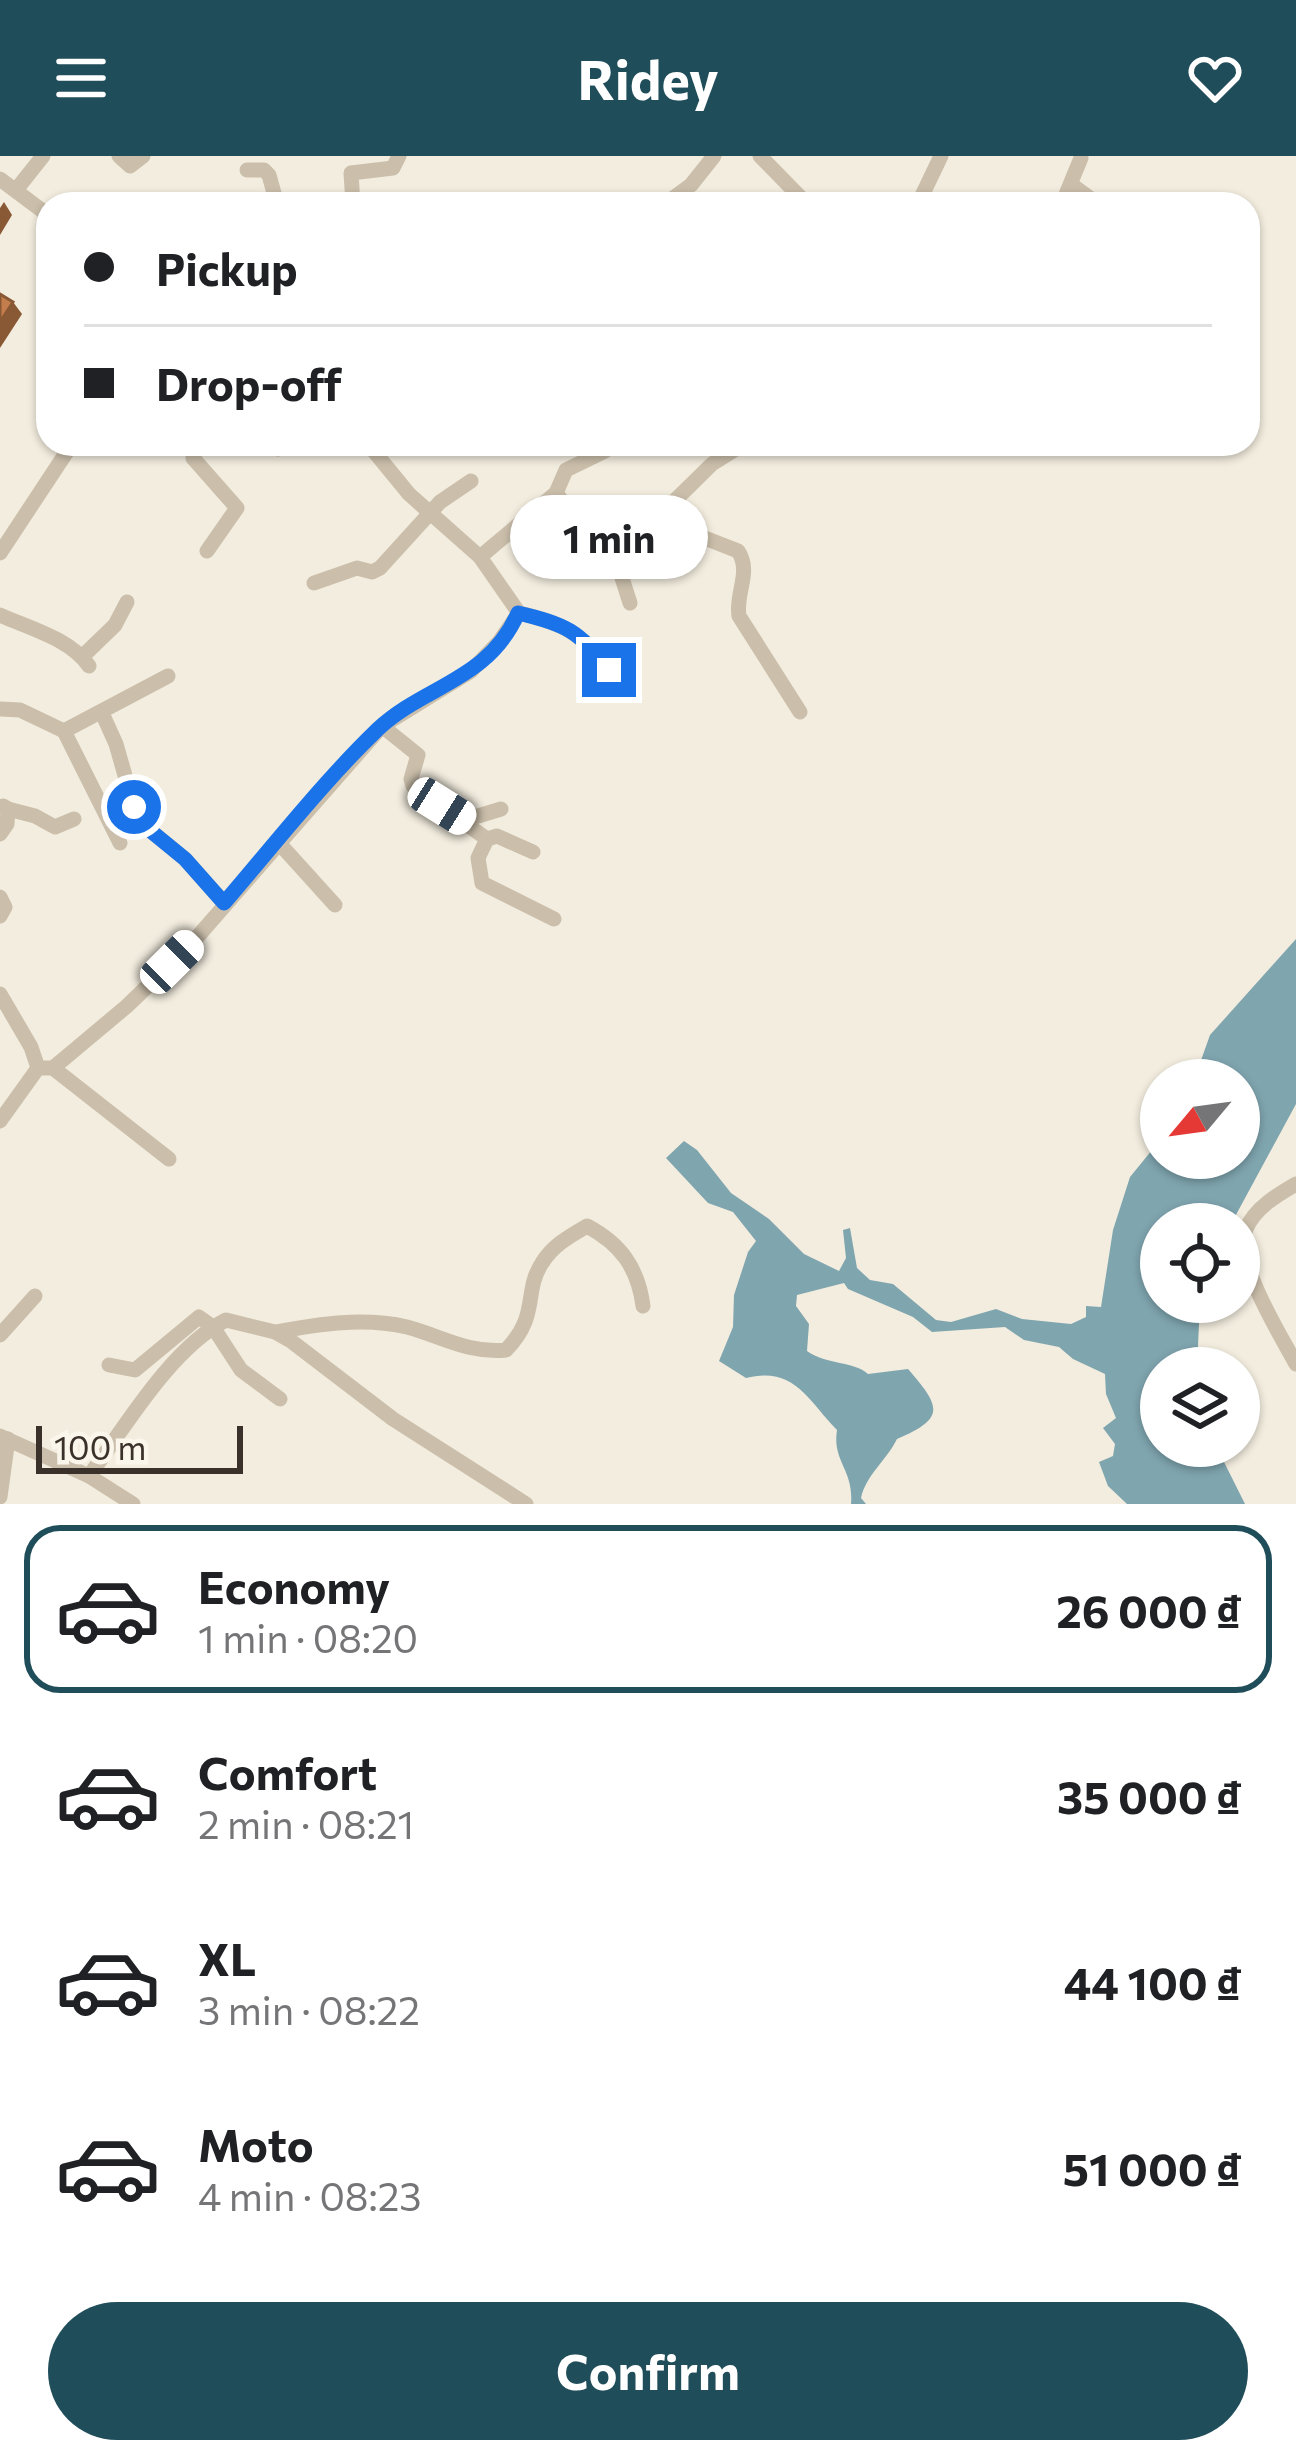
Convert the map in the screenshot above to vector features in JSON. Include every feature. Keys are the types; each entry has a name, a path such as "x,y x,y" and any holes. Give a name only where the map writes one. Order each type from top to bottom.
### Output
{"street":[{"path":"16,190 43,156"},
{"path":"119,156 130,166 143,156"},
{"path":"352,192 351,173 394,167 399,156"},
{"path":"760,156 795,192"},
{"path":"924,192 940,156"},
{"path":"1068,192 1081,158"},
{"path":"681,192 706,160"},
{"path":"247,170 264,170 274,192"},
{"path":"0,179 36,206"},
{"path":"1072,185 1082,192"},
{"path":"0,553 64,456"},
{"path":"194,456 197,466 238,508 207,551"},
{"path":"379,456 430,513 480,556 518,613 559,622 578,633 609,670"},
{"path":"480,556 556,493 566,470 595,456"},
{"path":"656,520 725,456"},
{"path":"314,583 357,568 372,572 380,568 430,513 471,481"},
{"path":"556,493 614,553 630,603"},
{"path":"578,518 604,504 635,524 656,520 738,551 745,572 736,604 739,616 800,712"},
{"path":"0,614 86,661 115,626 127,602"},
{"path":"0,1120 45,1068 127,1006 192,943 382,726 471,671 499,643 518,613"},
{"path":"64,731 168,676"},
{"path":"0,709 20,710 64,731 120,843"},
{"path":"102,713 134,807 152,832 185,859 224,903"},
{"path":"382,726 418,754 413,786 488,839"},
{"path":"0,834 7,824 4,807 56,827 74,819"},
{"path":"465,820 501,809"},
{"path":"533,852 497,836 488,839 478,858 482,883 554,920"},
{"path":"278,842 334,905"},
{"path":"0,897 5,907 0,916"},
{"path":"2,1000 45,1068 169,1159"},
{"path":"1296,1184 1270,1199 1246,1230 1244,1252 1296,1364"},
{"path":"275,1332 326,1322 371,1322 408,1328 480,1351 506,1350 524,1331 540,1266 560,1242 587,1226 624,1254 639,1278 643,1306"},
{"path":"0,1335 35,1296"},
{"path":"109,1365 135,1370 195,1317 213,1327 241,1370 280,1400"},
{"path":"88,1476 204,1331 226,1320 275,1332 393,1419 526,1504"},
{"path":"0,1497 4,1438 88,1476 133,1504"}],"water":[{"path":"1296,939 1296,1104 1260,1170 1260,1059 1201,1059 1210,1035"},
{"path":"684,1141 697,1150 731,1193 769,1219 804,1254 839,1271 846,1258 843,1230 850,1228 857,1268 870,1280 893,1284 936,1320 951,1322 996,1309 1022,1319 1071,1324 1086,1317 1086,1306 1101,1307 1113,1230 1130,1177 1140,1165 1140,1179 1255,1179 1242,1203 1140,1203 1140,1323 1199,1323 1198,1347 1140,1347 1140,1467 1226,1467 1245,1504 1127,1504 1108,1486 1099,1462 1113,1456 1115,1444 1103,1428 1116,1418 1106,1394 1105,1374 1059,1347 1024,1340 1005,1327 932,1332 913,1317 848,1289 844,1283 797,1295 796,1306 809,1324 807,1351 868,1374 908,1369 927,1393 933,1410 924,1424 897,1439 864,1490 861,1498 866,1504 851,1504 837,1450 837,1430 808,1397 788,1381 746,1378 719,1361 733,1327 734,1295 756,1241 733,1212 708,1203 666,1158"}],"building":[{"path":"0,294 13,302 0,322"}],"route":[{"path":"134,807 152,832 185,859 224,903 382,726 471,671 499,643 518,613 559,622 578,633 609,670"}]}
